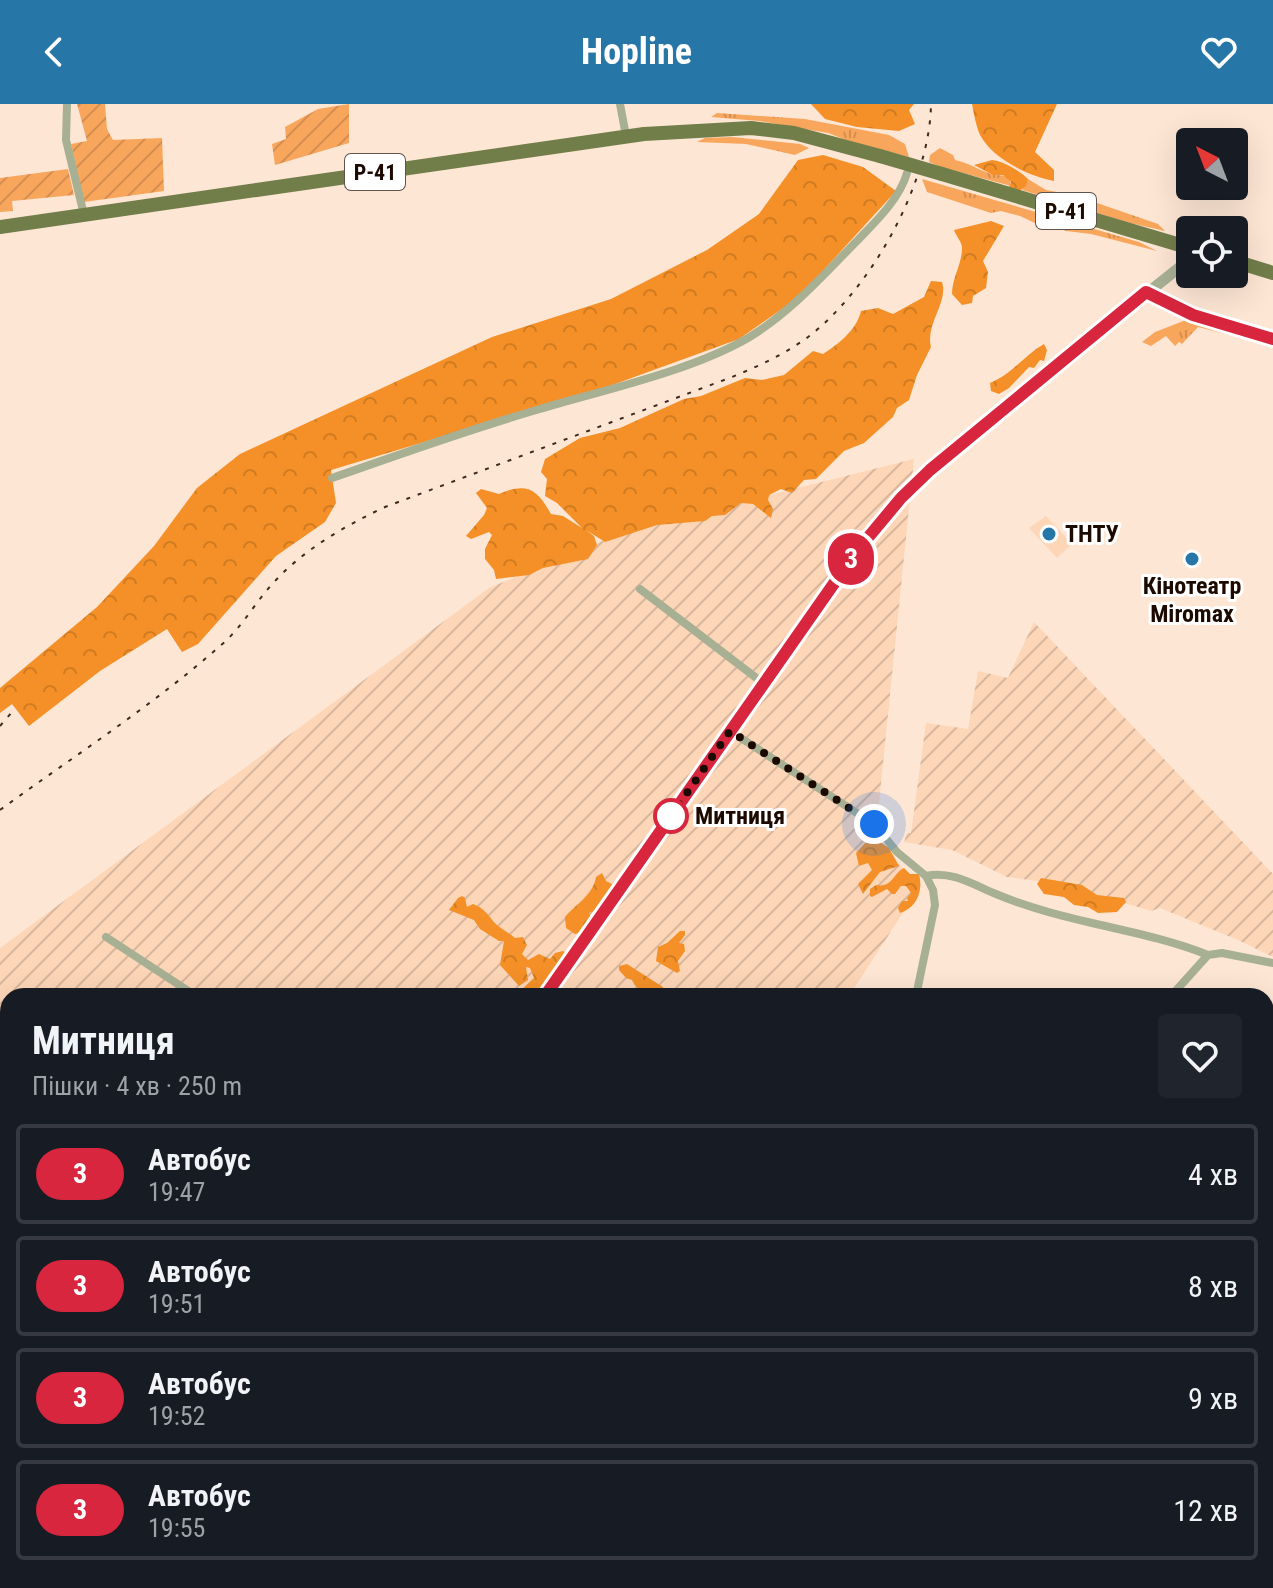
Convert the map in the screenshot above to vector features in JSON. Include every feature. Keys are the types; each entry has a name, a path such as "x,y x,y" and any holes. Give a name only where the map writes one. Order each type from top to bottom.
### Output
{"main road":[{"name":"Р-41","path":"0,227 626,136 751,128 794,133 880,156 1176,244"},
{"path":"1248,265 1273,273"}],"street":[{"path":"67,104 66,140 84,215"},
{"path":"620,104 626,136"},
{"path":"332,478 480,426 635,381 745,340 800,300 888,207 905,182 907,173"},
{"path":"551,988 856,552 901,498 1008,404 1176,270"},
{"path":"1146,292 1193,315 1273,339"},
{"path":"640,589 763,683"},
{"path":"730,731 874,824 897,852 926,876 933,890 935,905 918,988"},
{"path":"926,876 936,874 961,878 1020,902 1208,955 1222,953 1273,963"},
{"path":"106,937 184,988"},
{"path":"1178,988 1208,955"}],"shaded area":[{"path":"914,459 875,842 921,885 854,988 0,988 0,948 489,588 629,530"},
{"name":"ТНТУ","path":"1046,516 1072,544 1057,558 1029,528"},
{"path":"1034,622 1273,874 1273,957 1160,908 1151,911 1061,884 1007,877 952,850 904,842 907,833 911,833 926,723 968,729 978,671 1008,678"}],"green space":[{"path":"77,104 105,104 107,129 113,140 162,138 164,191 84,202 71,144 87,141"},
{"path":"349,104 349,143 275,165 272,144 286,139 285,127 318,109"},
{"path":"811,104 914,104 909,110 915,124 899,131 857,127 825,119"},
{"path":"972,104 1057,104 1035,152 1054,170 1054,181 1023,171 993,152 980,135"},
{"path":"717,113 805,119 889,135 905,144 909,157 828,133 759,121 711,117"},
{"path":"732,137 800,144 809,148 795,155 746,144 697,142 705,138"},
{"path":"940,148 953,155 955,160 1009,178 1011,186 929,162 930,155"},
{"path":"823,155 863,167 896,191 799,297 739,339 604,388 331,470 336,503 325,522 276,556 198,644 182,652 167,629 100,671 29,726 12,704 0,713 0,688 97,607 154,546 197,488 240,454 492,337 611,299 707,250 759,214 798,160"},
{"path":"992,160 1021,173 1028,179 1026,186 1018,192 1009,187 1011,182 1003,175 993,175 974,165"},
{"path":"68,169 74,195 12,201 13,211 0,212 0,178"},
{"path":"922,179 1139,242 1157,251 1091,234 1041,226 1001,211 991,213 927,192"},
{"path":"1028,179 1046,190 1074,195 1158,224 1165,231 1022,190"},
{"path":"991,221 1004,226 983,261 988,272 986,288 973,296 972,303 962,305 952,294 962,248 954,230"},
{"path":"931,281 942,282 942,297 931,330 931,347 909,400 897,408 893,417 864,443 844,451 816,479 804,480 792,493 781,489 769,495 773,509 771,518 753,504 741,503 725,515 712,516 705,521 657,525 605,542 586,530 594,536 597,545 588,559 543,568 529,575 496,579 494,570 485,559 485,549 492,535 489,532 471,539 466,536 487,508 476,493 481,489 499,494 524,488 530,490 551,514 563,516 582,528 557,503 545,496 547,479 541,472 545,459 580,438 620,428 684,399 701,396 745,378 762,380 784,375 813,351 823,354 841,341 856,324 861,311 878,308 893,314 924,297"},
{"path":"1191,318 1224,328 1230,335 1198,327 1182,344 1179,342 1175,346 1166,336 1151,346 1142,342 1155,332"},
{"path":"1044,344 1047,350 1044,361 1040,360 1034,368 1029,367 999,394 991,391 990,383"},
{"path":"869,834 889,848 899,866 880,872 863,894 858,884 872,870 868,863 859,866 856,853"},
{"path":"904,868 910,874 919,874 920,886 915,902 900,913 898,908 902,901 908,901 911,893 906,886 901,886 895,894 887,889 872,897 870,889 886,884"},
{"path":"602,873 606,881 614,885 601,905 589,913 592,920 582,932 575,934 566,928 565,917 588,894 596,877"},
{"path":"1041,878 1082,885 1097,895 1124,898 1126,902 1117,912 1098,913 1088,907 1074,905 1064,897 1044,894 1037,884"},
{"path":"458,898 465,898 467,907 473,904 484,911 515,938 523,937 527,945 522,954 528,960 539,954 550,959 555,953 566,953 542,988 523,988 534,978 530,968 526,967 528,980 519,986 500,965 504,941 480,929 474,920 449,910"},
{"path":"680,931 685,931 679,943 684,944 685,951 678,961 680,971 677,973 656,961 658,947"},
{"path":"627,964 663,988 638,988 619,970 619,966"}],"railway":[{"path":"0,810 194,668 228,639 287,569 341,530 385,507 732,377 772,359 808,337 854,291 893,232 920,167 931,104"},
{"path":"0,726 12,712"}],"bus line":[{"name":"3","path":"551,988 856,552 886,514 930,470 1146,292 1193,315 1273,339"}],"place":[{"name":"ТНТУ","path":"1049,534"},
{"name":"Кінотеатр Miromax","path":"1192,559"},
{"name":"Митниця","path":"671,816"}],"route":[{"path":"671,816 730,731 874,824"}]}
